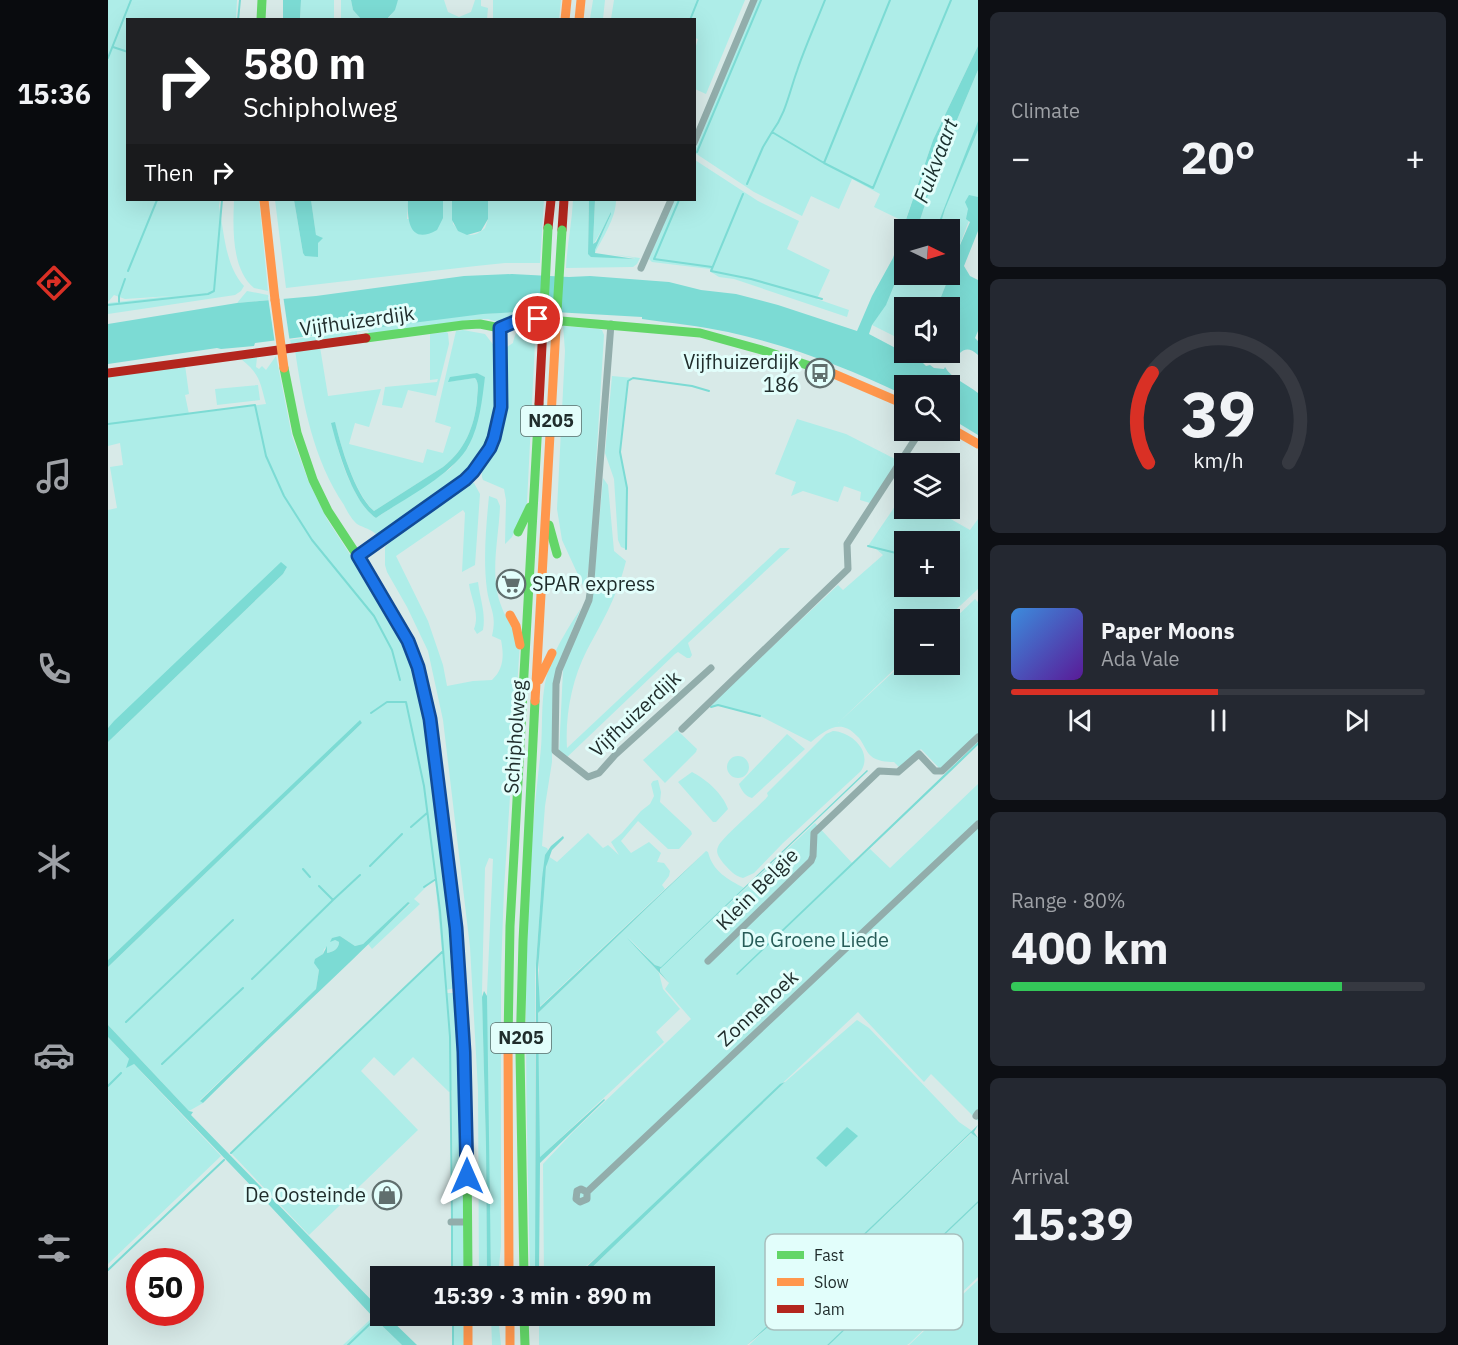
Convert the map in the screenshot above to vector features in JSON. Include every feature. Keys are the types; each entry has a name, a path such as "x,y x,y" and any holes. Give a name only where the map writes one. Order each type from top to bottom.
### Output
{"main road":[{"path":"261,18 262,0"},
{"path":"566,18 567,0"},
{"path":"579,18 581,0"},
{"path":"264,201 284,368 296,435 320,495 408,641 418,667 430,719 461,985 467,1130 464,1222 467,1266"},
{"name":"Schipholweg","path":"509,1266 510,926 551,201"},
{"name":"Schipholweg","path":"524,1266 520,1053 529,799 564,201"},
{"name":"Vijfhuizerdijk","path":"108,373 463,325 480,324 500,328 526,319 611,324 700,333 825,370 894,400"},
{"path":"358,556 465,480 490,448 501,407 500,328"},
{"path":"960,434 978,444"},
{"path":"518,532 533,501"},
{"path":"546,515 558,554"},
{"path":"510,615 519,637 523,676"},
{"path":"536,686 552,653"},
{"path":"468,1326 468,1345"},
{"path":"510,1326 510,1345"},
{"path":"524,1326 525,1345"}],"street":[{"path":"696,138 754,0"},
{"path":"641,268 671,201"},
{"name":"Vijfhuizerdijk","path":"611,324 590,593 559,670 556,684 555,751 588,777 599,773 615,755 711,668"},
{"path":"682,729 848,569 847,544 914,441"},
{"name":"Klein Belgie","path":"708,961 811,861 814,833 879,771 898,772 919,754 935,771 942,771 978,737"},
{"name":"Zonnehoek","path":"586,1192 978,824"},
{"path":"451,1222 464,1222"}],"green space":[{"path":"108,0 237,0 236,18 126,18 126,201 220,201 229,258 244,286 235,295 108,314 108,303 171,296 125,299 114,295 108,302"},
{"path":"301,0 334,0 334,18 300,18"},
{"path":"341,0 351,0 353,10 361,18 341,18"},
{"path":"398,0 444,0 448,12 459,17 471,12 475,0 481,0 481,6 488,8 487,18 388,18"},
{"path":"493,0 561,0 559,18 493,18"},
{"path":"593,0 605,0 603,18 590,18"},
{"path":"614,0 745,0 706,94 696,89 698,39 696,38 696,18 611,18"},
{"path":"756,0 978,0 978,46 933,140 906,219 899,219 874,207 880,194 852,179 839,209 811,196 802,216 754,192 696,154 696,148"},
{"path":"978,70 978,197 960,244 960,219 920,219 938,165"},
{"path":"696,161 758,201 799,221 787,249 830,270 817,299 849,310 847,317 734,279 719,277 710,269 652,262 649,259 673,201 696,201"},
{"path":"234,201 259,201 268,291 254,288 246,280 237,259 233,222"},
{"path":"275,201 294,201 303,253 318,257 318,243 321,237 316,236 311,201 408,201 407,219 443,218 443,201 452,201 453,224 460,231 472,235 485,228 488,219 488,201 544,201 540,263 505,263 286,288"},
{"path":"573,201 589,201 588,254 640,258 633,267 566,268"},
{"path":"595,201 616,201 611,220 595,253 611,214 593,245"},
{"path":"894,285 946,285 941,297 894,297 894,336 872,325 886,304"},
{"path":"247,291 268,295 269,300 237,303"},
{"path":"537,311 500,323 488,319 476,319 369,334 368,330 357,332 357,335 291,344 290,340 444,318"},
{"path":"536,323 527,503 512,537 505,544 504,489 483,480 482,473 494,451 502,426 507,347 513,343 520,328"},
{"path":"563,326 599,329 604,335 590,560 585,590 562,540 557,509 565,351"},
{"path":"456,331 485,334 495,347 498,365 497,408 485,451 464,477 377,535 353,520 324,469 306,411 295,350 320,347 328,396 381,389 369,427 355,423 349,444 423,463 427,449 443,453 451,427 435,422","holes":["476,373 485,377 469,446 450,469 376,518 364,506 348,478 338,449 335,423 355,482 360,493 374,511 443,467 463,446 474,420 478,386 475,378 453,381"]},
{"path":"446,332 449,344 436,396 408,390 402,408 382,405 385,387 437,382 438,379 430,380 430,334"},
{"path":"276,356 292,436 308,480 327,519 395,624 421,686 456,983 455,988 446,990 447,993 457,993 463,1135 464,1266 453,1266 452,1090 449,1092 413,1057 394,1076 374,1057 361,1071 418,1130 309,1235 231,1153 442,952 435,878 414,899 420,904 372,949 368,944 410,904 409,902 363,944 355,946 340,936 335,940 339,942 335,950 327,953 327,947 324,949 323,954 316,959 319,970 316,989 200,1100 203,1103 189,1111 108,1025 108,967 362,723 360,721 108,960 108,742 283,574 287,567 108,728 108,510 117,508 110,467 123,465 120,443 108,446 108,375 185,365 189,394 185,395 189,414 266,404 258,379 252,369 241,359 257,357 256,367 259,369 262,366 266,370"},
{"path":"612,376 633,378 627,384 620,452 627,488 626,549 621,547 618,540 614,479 605,453"},
{"path":"258,385 260,400 217,405 215,389"},
{"path":"797,419 846,434 894,458 894,468 870,503 860,500 861,492 844,486 838,502 803,491 791,496 796,482 775,474"},
{"path":"603,478 608,485 614,551 626,561 614,597 577,673 568,710 567,748 780,548 790,548 688,643 692,655 690,658 678,652 675,654 563,761 559,753 563,670 593,591"},
{"path":"471,482 474,483 480,494 475,565 462,572 465,513 463,510 396,556 428,621 443,665 447,686 492,680 501,666 503,651 501,640 492,636 493,617 487,590 485,543 489,496 497,499 500,506 495,559 498,598 520,642 501,970 501,1246 499,1266 491,1266 486,1015 493,859 489,858 485,868 482,991 487,1266 479,1266 478,1090 470,947 443,720 428,651 387,572 385,547"},
{"path":"894,508 894,519 951,519 970,530 978,519 978,589 957,609 894,609 894,670 838,723 894,671 894,675 960,675 960,613 975,599 978,602 978,734 941,770 921,749 899,767 894,762 873,758 859,738 845,728 828,730 811,742 760,716 718,705 708,707 838,585 843,590 883,555 875,548 868,546"},
{"path":"478,582 484,624 483,630 477,634 474,629 476,612 469,584"},
{"path":"581,608 556,671 552,718 552,762 545,806 542,846 548,850 542,878 535,977 535,1266 530,1266 526,1082 529,887 546,679 552,660"},
{"path":"677,730 697,749 665,783 643,760"},
{"path":"833,731 847,735 859,744 864,757 861,771 754,873 743,878 735,874 718,856 717,849 721,842 826,734"},
{"path":"787,734 805,749 752,798 748,796 739,784"},
{"path":"738,756 748,763 749,767 742,777 738,778 728,771 727,767 734,757"},
{"path":"692,772 713,788 726,803 728,809 716,822 713,822 678,782"},
{"path":"658,780 661,792 660,802 692,834 679,849 668,849 638,821 621,841 631,853 649,842 661,853 657,862 664,863 670,871 662,885 665,889 539,1007 539,955 548,856 557,862 588,833 603,848 608,845 619,855 611,842 650,804 654,796 651,784"},
{"name":"De Groene Liede","path":"978,784 978,1121 931,1074 924,1082 858,1012 586,1266 544,1266 543,1164 574,1131 691,1019 665,989 669,983 660,972 661,967 655,965 628,937 659,973 663,989 680,1009 656,1032 664,1042 540,1157 538,1149 538,1013 706,851 717,870 744,888 662,967 815,823 853,864 870,849 890,868"},
{"path":"857,1020 869,1028 959,1122 972,1131 864,1234 765,1234 765,1328 747,1345 539,1345 539,1326 715,1326 715,1266 593,1266 785,1082"},
{"path":"108,1037 221,1156 108,1264"},
{"path":"972,1133 978,1138 978,1201 943,1234 866,1234"},
{"path":"978,1203 978,1277 963,1292 963,1234 945,1234"},
{"path":"978,1280 978,1345 909,1345 925,1330 963,1330 963,1294"},
{"path":"370,1320 370,1326 382,1326 402,1345 343,1345"},
{"path":"453,1326 464,1326 465,1345 453,1345"},
{"path":"491,1326 499,1326 501,1345 492,1345"},
{"path":"765,1330 843,1330 827,1345 749,1345"},
{"path":"845,1330 923,1330 907,1345 829,1345"}],"water":[{"path":"283,0 301,0 300,18 283,18"},
{"path":"351,0 398,0 395,10 388,18 360,18 353,10"},
{"name":"Fuikvaart","path":"978,46 978,70 938,165 920,219 906,219 933,140"},
{"path":"978,121 978,130 942,219 940,219"},
{"path":"969,195 978,197 978,231 964,266 970,276 978,280 978,331 975,338 978,341 978,355 971,350 964,350 960,353 960,297 941,297 946,285 960,285 960,245 970,222 966,219 968,209 965,202"},
{"path":"294,201 311,201 316,235 323,238 318,243 318,257 305,256"},
{"path":"408,201 443,201 443,218 437,230 428,234 415,233 408,215"},
{"path":"452,201 488,201 488,219 481,231 467,235 458,231 452,220"},
{"path":"589,201 595,201 593,244 611,212 595,253 635,259 591,257 588,254"},
{"path":"894,255 894,285 886,305 872,325 869,334 894,347 894,363 923,363 934,368 944,369 945,367 952,375 894,375 894,390 796,351 728,332 642,319 642,317 537,311 483,314 108,364 108,324 237,303 316,296 464,276 512,274 590,276 669,282 701,290 736,294 857,331 872,296"},
{"path":"477,373 485,377 480,412 473,437 462,456 440,476 376,518 367,510 353,488 331,423 335,422 355,482 367,504 374,511 443,467 463,446 474,420 477,380 475,378 448,382 450,377"},
{"path":"960,381 978,393 978,435 960,424"},
{"path":"281,562 287,567 283,574 108,742 108,728 114,721"},
{"path":"360,720 362,723 108,967 108,960"},
{"path":"978,742 978,745 948,774 736,974"},
{"path":"867,770 660,969 669,983 627,938 655,965 661,967"},
{"path":"563,836 564,838 552,850 546,867 538,970 540,1007 702,855 538,1013 540,1157 605,1100 540,1163 539,1266 535,1266 536,964 542,878 545,855 551,846"},
{"path":"408,902 410,903 384,929 203,1103 200,1101 316,989 319,970 314,963 315,959 323,954 327,946 327,953 337,948 339,942 335,940 330,942 332,938 340,936 355,946 363,944"},
{"path":"484,991 487,996 491,1266 487,1266 482,997"},
{"path":"108,1025 189,1111 193,1112 191,1115 370,1299 370,1314 134,1064 126,1068 129,1059 108,1037"},
{"path":"785,1082 593,1266 588,1266 780,1084"},
{"path":"978,1125 974,1132 978,1138 971,1133 864,1234"},
{"path":"847,1127 858,1136 826,1167 816,1158"},
{"path":"978,1201 978,1203 943,1234"},
{"path":"382,1326 397,1326 417,1345 402,1345"},
{"path":"843,1330 845,1330 829,1345 827,1345"}],"pier":[{"path":"283,295 290,343 275,344 268,297"}],"waterway":[{"path":"108,58 131,0"},
{"path":"238,18 240,0"},
{"path":"691,18 698,0"},
{"path":"697,152 761,0"},
{"path":"772,132 784,110 825,0"},
{"path":"890,0 824,163 873,188 951,0"},
{"path":"113,47 126,51"},
{"path":"747,184 772,132 824,163"},
{"path":"743,194 711,271 751,279 822,299"},
{"path":"128,271 157,201"},
{"path":"108,305 208,294 214,291 222,201"},
{"path":"679,201 654,259 712,267"},
{"path":"119,302 125,279"},
{"path":"626,549 627,488 620,452 628,381 633,378 692,386 709,391"},
{"path":"108,424 255,405 266,456 284,496 312,540 374,616 392,650 400,680"},
{"path":"868,546 894,552"},
{"path":"371,713 387,702 406,702 424,786 440,911 450,1037 452,1219"},
{"path":"711,707 718,705 760,716"},
{"path":"411,827 427,813"},
{"path":"370,866 402,834"},
{"path":"303,869 310,877"},
{"path":"319,886 333,900 360,875"},
{"path":"424,887 436,879"},
{"path":"252,979 333,900"},
{"path":"126,1022 233,920"},
{"path":"231,1153 442,952"},
{"path":"162,1064 243,988"},
{"path":"108,1086 121,1073"},
{"path":"108,1270 224,1160"},
{"path":"452,1225 452,1266"},
{"path":"348,1345 370,1324"},
{"path":"453,1326 453,1345"}],"traffic: fast":[{"path":"261,18 262,0"},
{"path":"543,326 548,228"},
{"path":"556,328 562,230"},
{"path":"366,338 463,325 480,324 500,328 519,320 538,319 700,333 765,351 834,374"},
{"path":"358,556 465,480 479,462 495,427 499,408 500,328"},
{"path":"284,368 297,433 313,480 328,511 379,589 405,638 424,691 430,735"},
{"path":"508,1041 510,926 539,404"},
{"path":"518,532 530,507"},
{"path":"549,525 557,554"},
{"path":"524,1266 520,1053 535,701"},
{"path":"467,1148 468,1266"},
{"path":"524,1326 525,1345"}],"traffic: slow":[{"path":"565,18 567,0"},
{"path":"579,18 581,0"},
{"path":"264,201 275,300"},
{"path":"275,300 284,368"},
{"path":"535,701 556,328"},
{"path":"834,374 894,400"},
{"path":"960,434 978,444"},
{"path":"510,615 516,626 520,645"},
{"path":"539,680 552,653"},
{"path":"430,735 456,928 461,985 467,1148"},
{"path":"508,1041 509,1266"},
{"path":"468,1326 468,1345"},
{"path":"510,1326 510,1345"}],"traffic: jam":[{"path":"548,228 551,201"},
{"path":"562,230 564,201"},
{"path":"539,404 543,326"},
{"path":"108,373 366,338"}],"place":[{"name":"Vijfhuizerdijk 186","path":"820,373"},
{"name":"SPAR express","path":"511,584"},
{"name":"De Oosteinde","path":"387,1195"}],"route":[{"path":"467,1176 461,985 430,719 418,667 408,641 358,556 473,472 490,448 501,407 500,328 519,320 538,319"}]}
